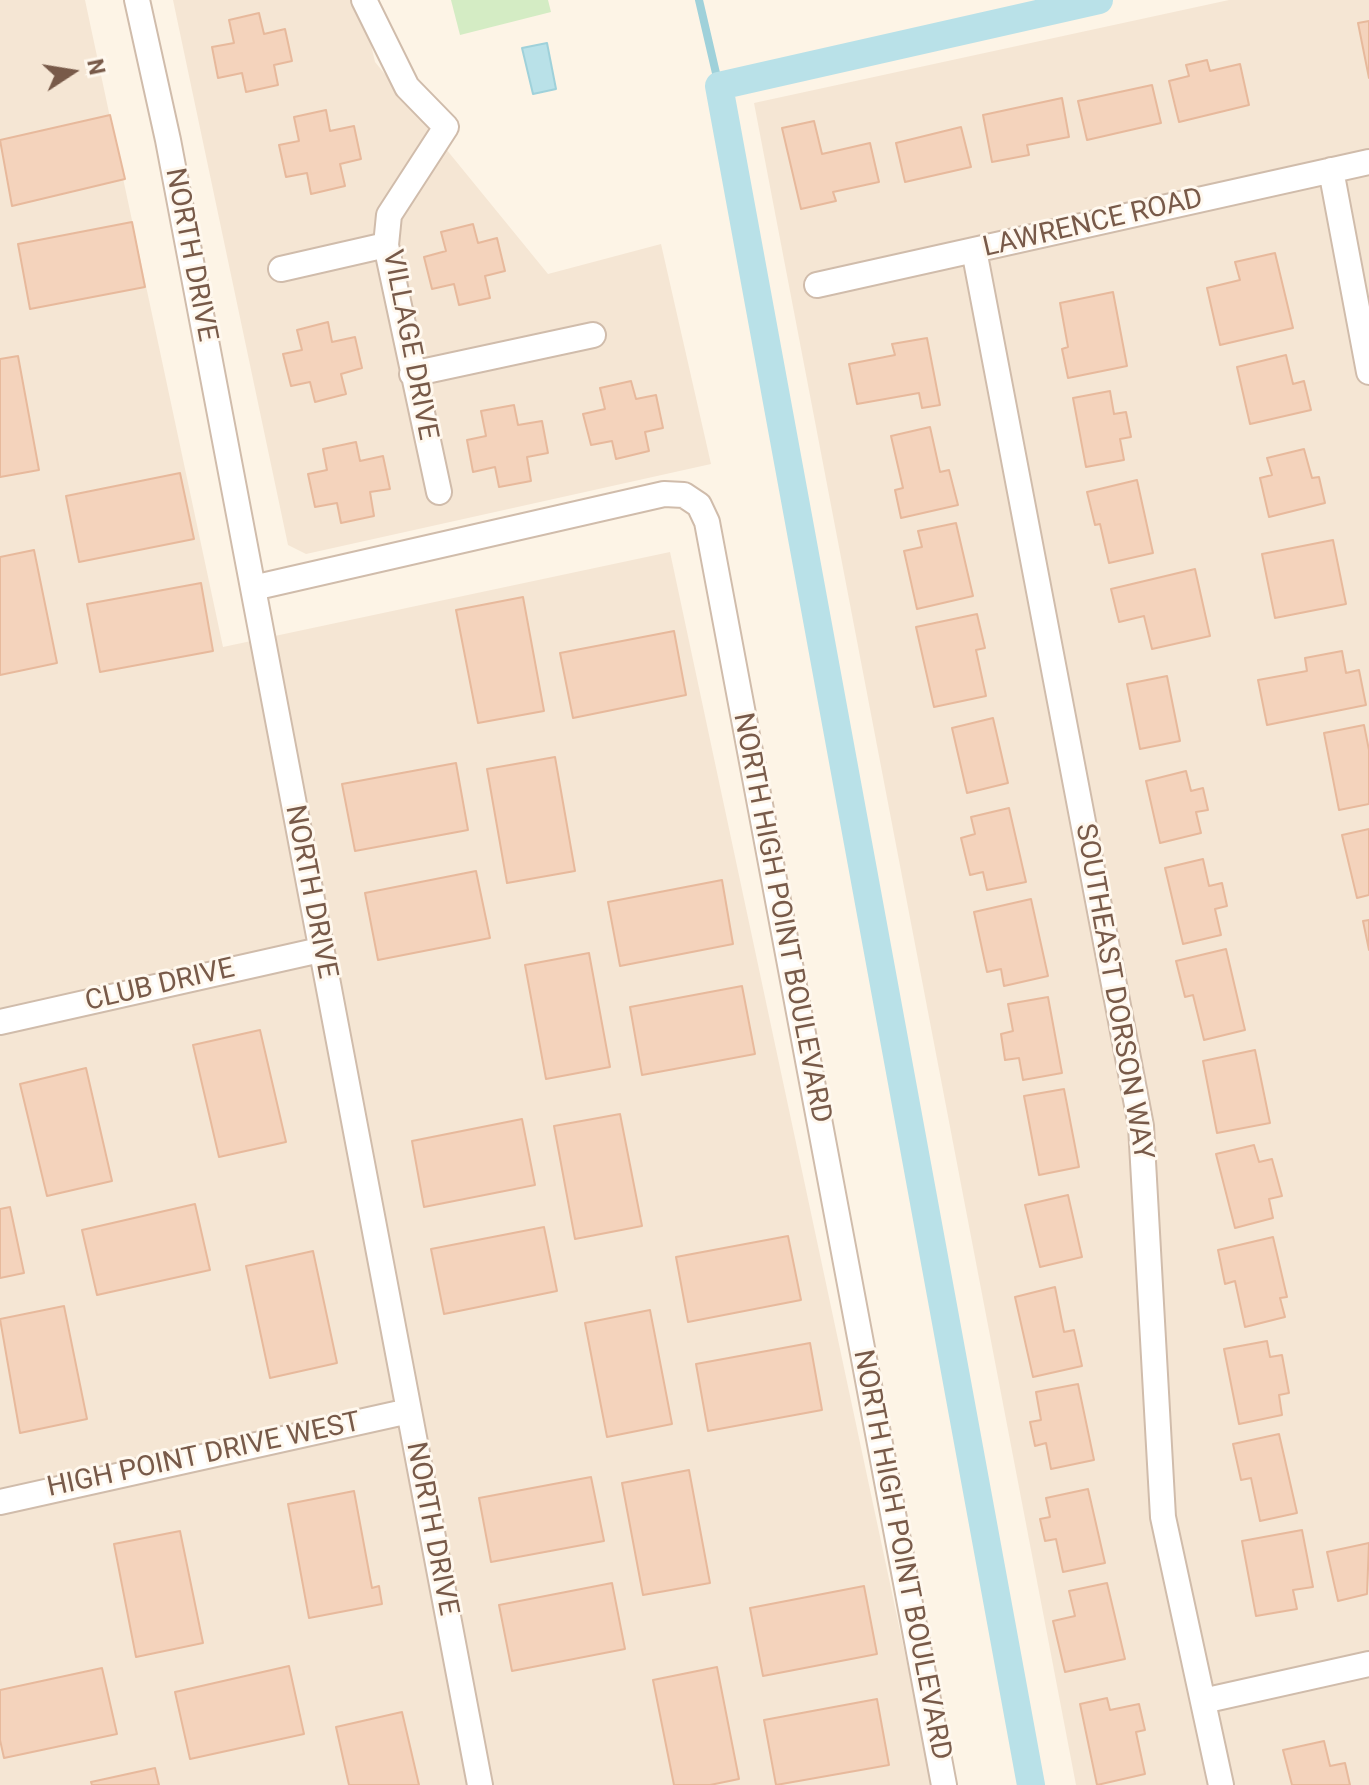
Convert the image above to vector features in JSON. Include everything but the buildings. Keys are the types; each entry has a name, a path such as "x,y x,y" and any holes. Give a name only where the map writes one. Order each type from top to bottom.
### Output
{"street":[{"name":"NORTH DRIVE","path":"137,0 168,140 480,1785"},
{"name":"VILLAGE DRIVE","path":"364,0 407,87 446,127 389,215 386,245 439,492"},
{"name":"LAWRENCE ROAD","path":"817,285 1369,162"},
{"path":"1331,170 1369,372"},
{"path":"281,269 386,245"},
{"name":"SOUTHEAST DORSON WAY","path":"974,250 1141,1126 1163,1517 1221,1785"},
{"path":"412,374 593,335"},
{"name":"NORTH HIGH POINT BOULEVARD","path":"253,588 664,494 684,495 699,505 707,522 944,1785"},
{"name":"CLUB DRIVE","path":"0,1022 320,950"},
{"name":"HIGH POINT DRIVE WEST","path":"0,1502 409,1411"},
{"path":"1203,1701 1369,1664"}],"shaded area":[{"path":"0,0 85,0 223,647 670,552 933,1785 0,1785"},
{"path":"173,0 361,0 375,62 548,274 661,244 711,464 306,554 288,545"},
{"path":"1229,0 1369,0 1369,1785 1076,1785 754,103"}],"green space":[{"path":"451,0 548,0 551,12 460,35"}],"water":[{"path":"547,43 556,89 533,94 522,48"}],"waterway":[{"path":"699,0 719,86"},
{"path":"1031,1785 719,86 1099,0"}]}
